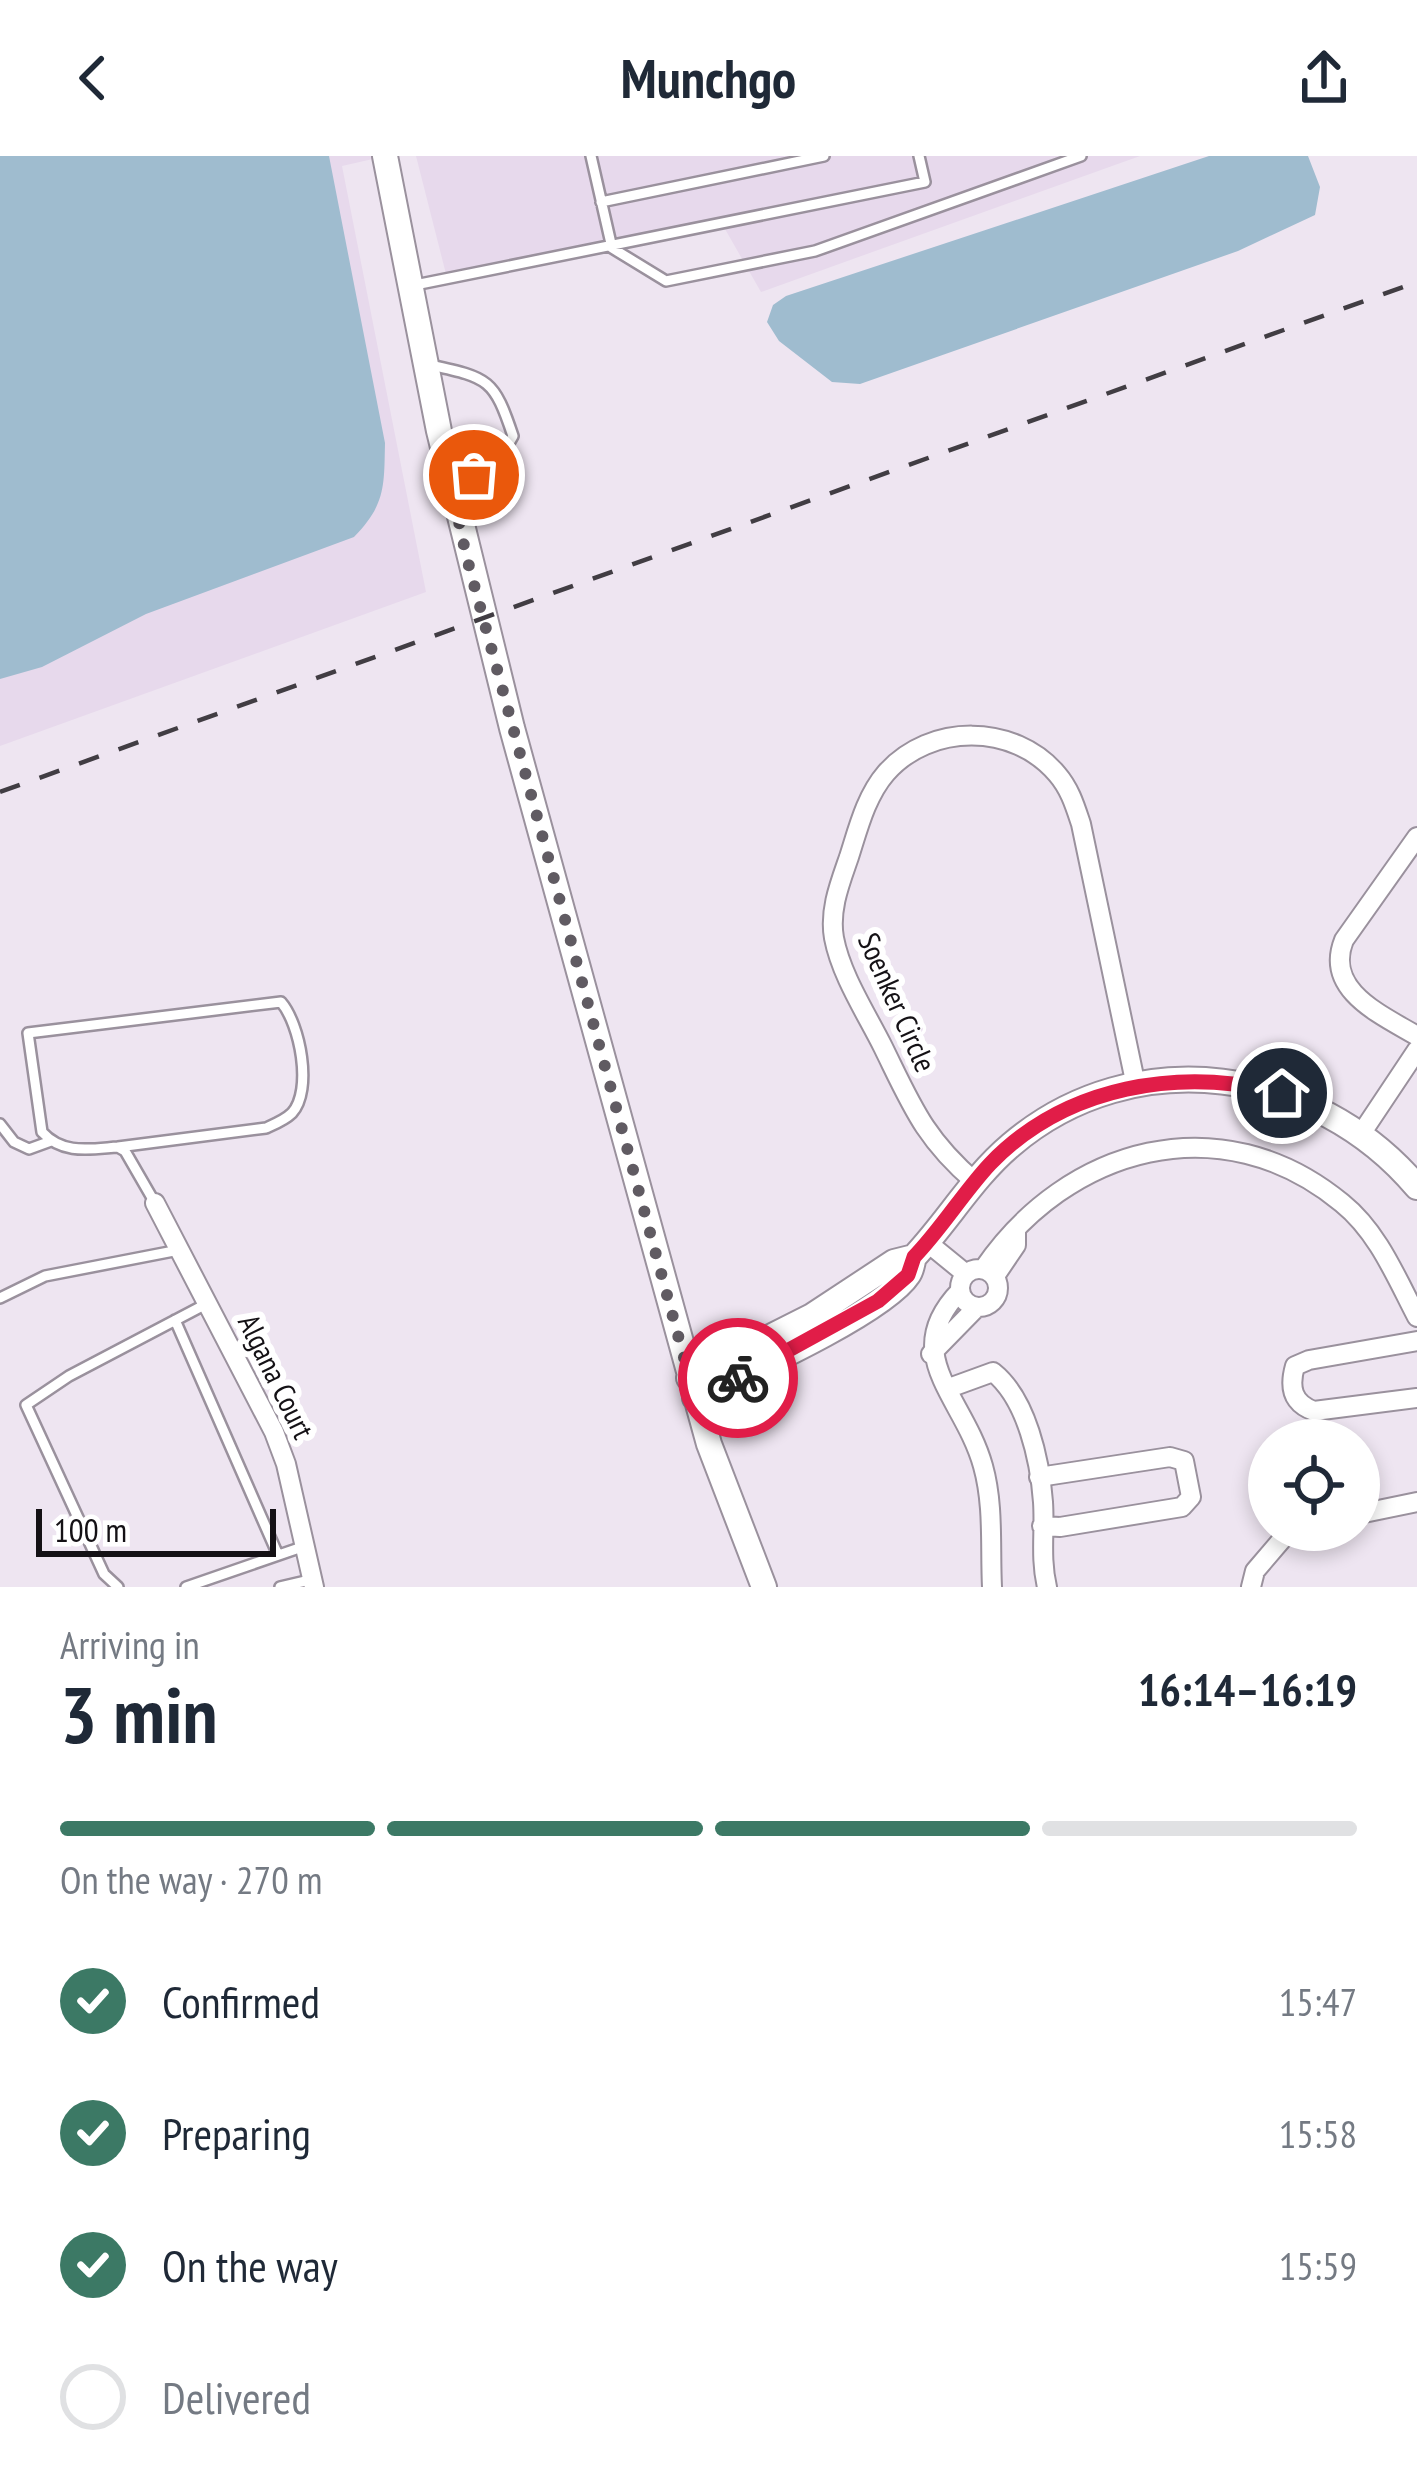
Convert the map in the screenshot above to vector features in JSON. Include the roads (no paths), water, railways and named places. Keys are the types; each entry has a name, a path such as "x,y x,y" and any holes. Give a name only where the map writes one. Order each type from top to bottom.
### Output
{"street":[{"path":"385,156 451,484 512,728 692,1388 737,1525 764,1587"},
{"name":"Soenker Circle","path":"975,1182 928,1136 834,937 838,889 866,806 887,771 909,754 952,737 995,737 1040,757 1065,785 1082,824 1136,1086"},
{"path":"1417,836 1344,940 1338,973 1358,998 1417,1036"},
{"path":"1361,1133 1417,1050"},
{"path":"692,1388 894,1262 921,1250 975,1182 1015,1142 1076,1105 1136,1086 1203,1080 1247,1084 1313,1105 1361,1133 1417,1187"},
{"path":"932,1354 1004,1239 1046,1202 1112,1163 1150,1150 1186,1146 1229,1149 1267,1160 1309,1179 1345,1204 1372,1234 1417,1317"},
{"name":"Algana Court","path":"155,1203 274,1432 286,1464 313,1583"},
{"path":"921,1250 975,1286"},
{"path":"975,1286 937,1316 932,1354 982,1463 989,1497 992,1587"},
{"path":"1417,1341 1309,1360 1295,1366 1291,1378 1300,1406 1314,1411 1417,1398"},
{"path":"949,1388 993,1372 1004,1381 1024,1420 1039,1477 1047,1587"},
{"path":"1039,1477 1170,1457 1184,1461 1190,1478 1191,1497 1182,1507 1042,1526"},
{"path":"1380,1510 1417,1502"},
{"path":"1251,1587 1256,1571 1273,1551"}],"lane":[{"path":"591,156 612,248 665,281 815,251 1081,156"},
{"path":"601,202 824,156"},
{"path":"411,286 925,182 920,156"},
{"path":"426,364 473,375 498,392 513,436 497,464 451,484"},
{"path":"281,1001 299,1037 302,1094 286,1118 253,1130 118,1147 74,1150 42,1132 28,1034 281,1001"},
{"path":"0,1124 14,1142 29,1149 51,1141"},
{"path":"118,1147 125,1150 155,1203"},
{"path":"0,1298 45,1276 180,1250"},
{"path":"118,1587 104,1574 26,1405 69,1376 208,1303"},
{"path":"175,1320 278,1556"},
{"path":"186,1587 305,1546"},
{"path":"285,1586 313,1583"}],"water":[{"path":"0,156 329,156 385,443 381,494 354,537 146,614 42,667 0,679"},
{"path":"1209,156 1308,156 1320,187 1315,215 1238,251 860,384 832,382 779,341 767,322 773,305 786,296"}],"railway":[{"path":"0,792 1417,282"}]}
